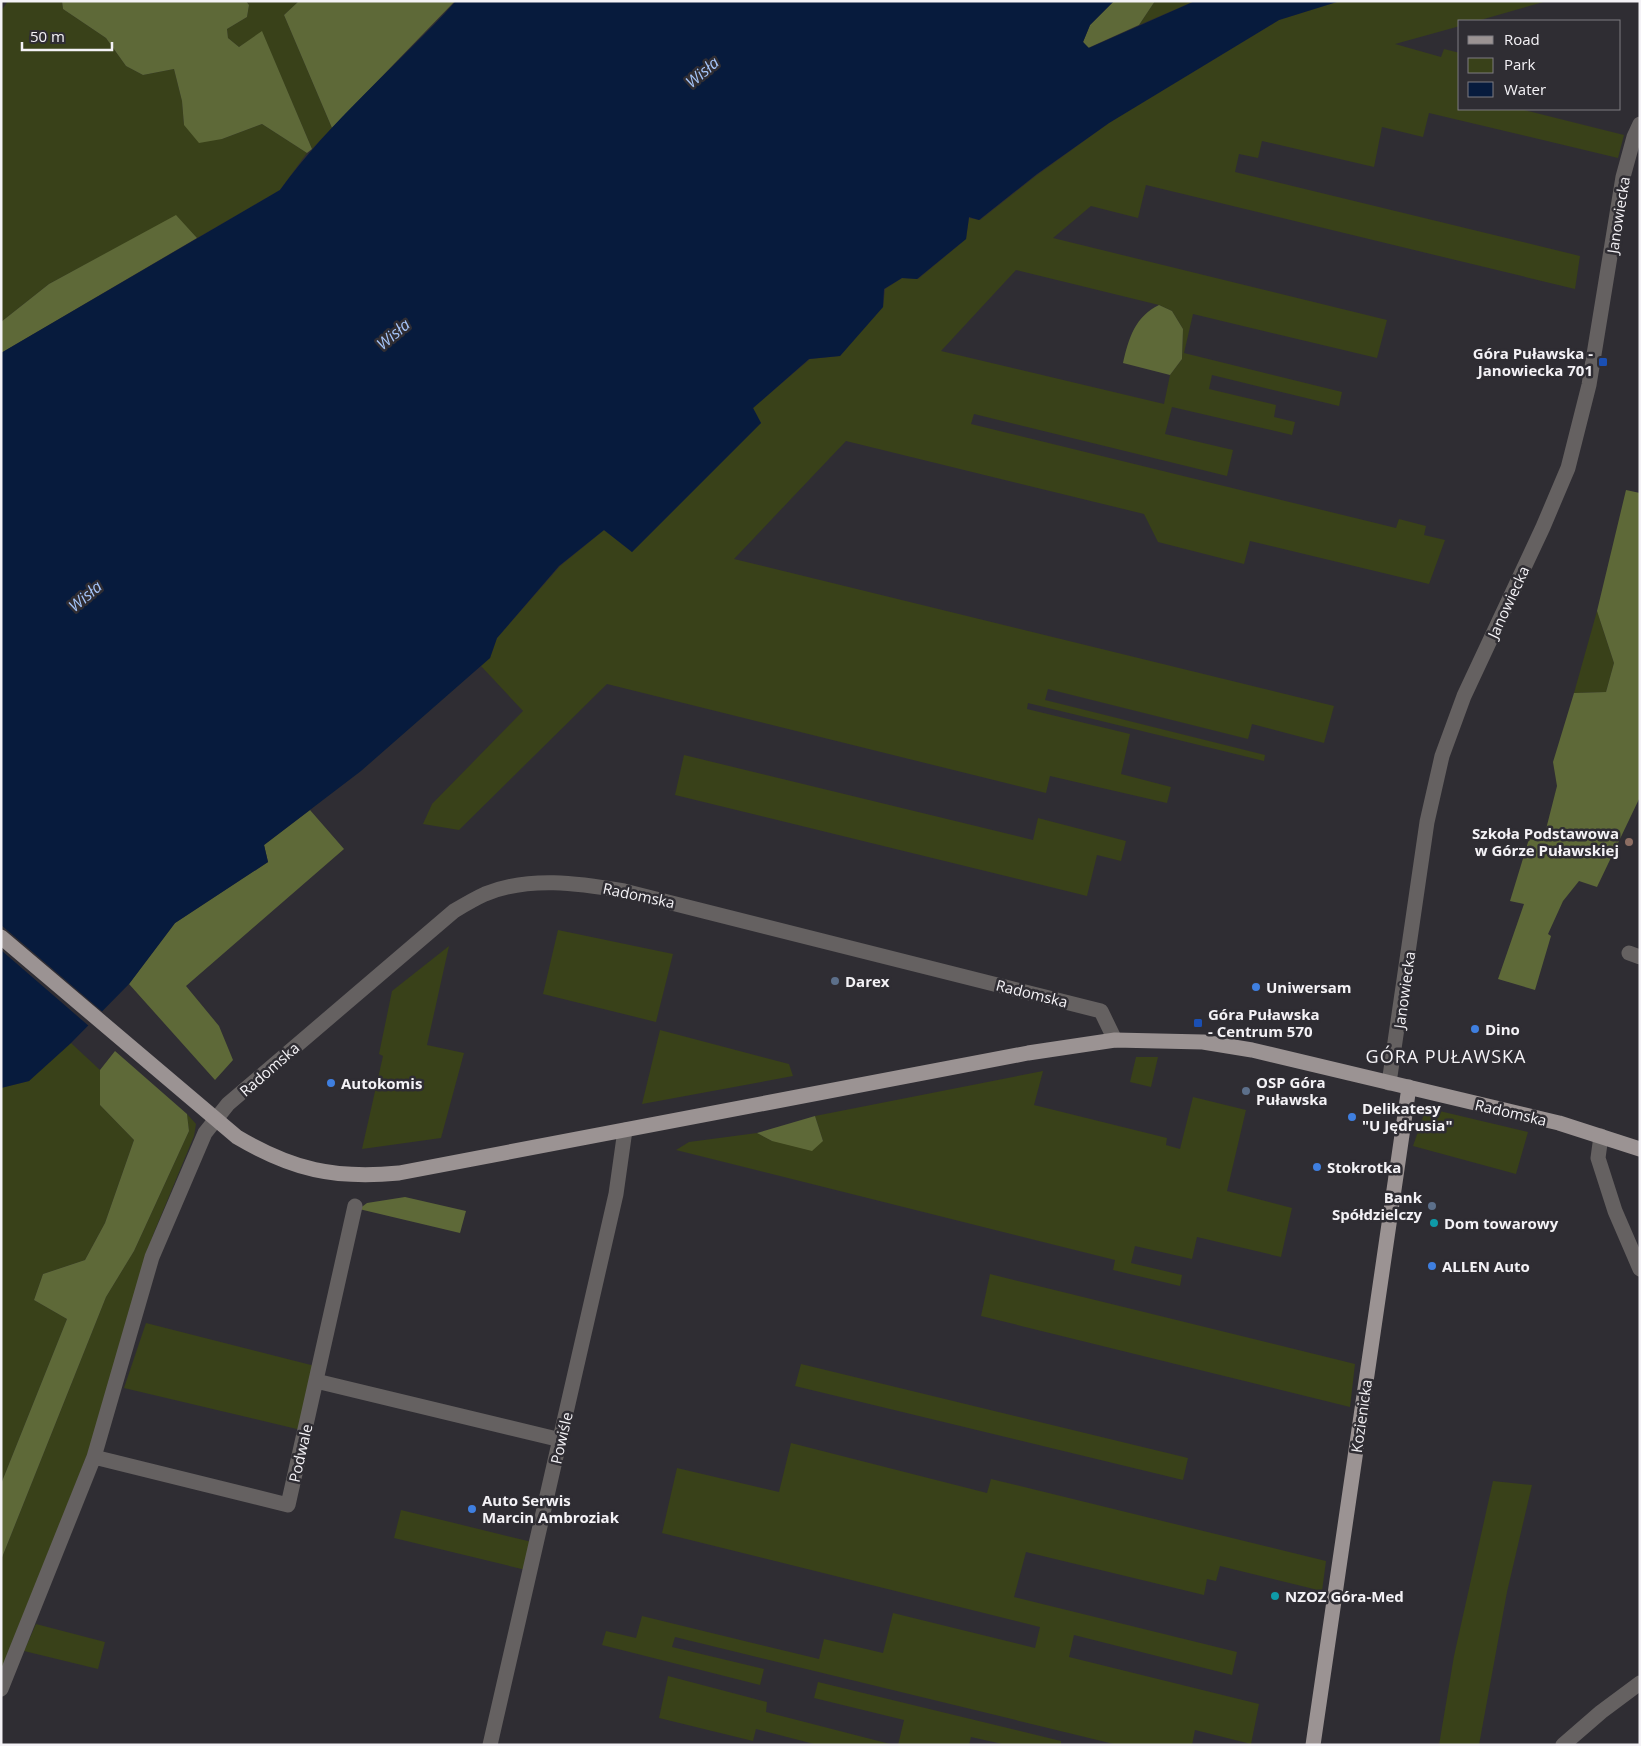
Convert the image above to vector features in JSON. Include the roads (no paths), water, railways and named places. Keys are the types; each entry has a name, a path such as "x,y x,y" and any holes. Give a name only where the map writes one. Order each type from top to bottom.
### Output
{"main road":[{"name":"Radomska","path":"1,938 214,1119 238,1137 274,1157 319,1172 347,1176 399,1173 1028,1053 1115,1040 1203,1042 1252,1050 1559,1123 1640,1150"},
{"name":"Kozienicka","path":"1313,1745 1409,1087"}],"street":[{"name":"Janowiecka","path":"1390,1083 1427,822 1436,776 1455,718 1543,528 1568,468 1589,385 1623,177 1634,137 1640,124"},
{"name":"Radomska","path":"214,1119 228,1104 454,911 486,894 534,883 576,883 624,891 1101,1011 1115,1040"},
{"path":"1,1689 94,1457 152,1257 205,1133 214,1119"},
{"name":"Powiśle","path":"490,1745 616,1194 625,1130"},
{"path":"1601,1136 1598,1158 1615,1211 1640,1269"},
{"name":"Podwale","path":"94,1457 288,1505 355,1206"},
{"path":"316,1381 561,1440"},
{"path":"1563,1745 1601,1712 1640,1683"}],"water":[{"name":"Wisła","path":"456,1 1114,1 1090,25 1083,42 1089,48 1195,1 1340,1 1279,20 1109,123 1037,174 979,220 969,217 966,239 917,279 902,278 884,289 883,307 840,356 809,359 753,408 761,423 632,552 604,530 559,566 497,638 490,658 361,771 264,845 268,862 175,923 129,984 71,1043 29,1081 1,1088 1,353 280,190 320,140"}],"place":[{"name":"Góra Puławska - Janowiecka 701","path":"1603,362"},
{"name":"Szkoła Podstawowa w Górze Puławskiej","path":"1629,842"},
{"name":"Darex","path":"835,981"},
{"name":"Uniwersam","path":"1256,987"},
{"name":"Góra Puławska - Centrum 570","path":"1198,1023"},
{"name":"Dino","path":"1475,1029"},
{"name":"Autokomis","path":"331,1083"},
{"name":"OSP Góra Puławska","path":"1246,1091"},
{"name":"Delikatesy \"U Jędrusia\"","path":"1352,1117"},
{"name":"Stokrotka","path":"1317,1167"},
{"name":"Bank Spółdzielczy","path":"1432,1206"},
{"name":"Dom towarowy","path":"1434,1223"},
{"name":"ALLEN Auto","path":"1432,1266"},
{"name":"Auto Serwis Marcin Ambroziak","path":"472,1509"},
{"name":"NZOZ Góra-Med","path":"1275,1596"}],"district":[{"name":"GÓRA PUŁAWSKA","path":"1446,1056"}]}
